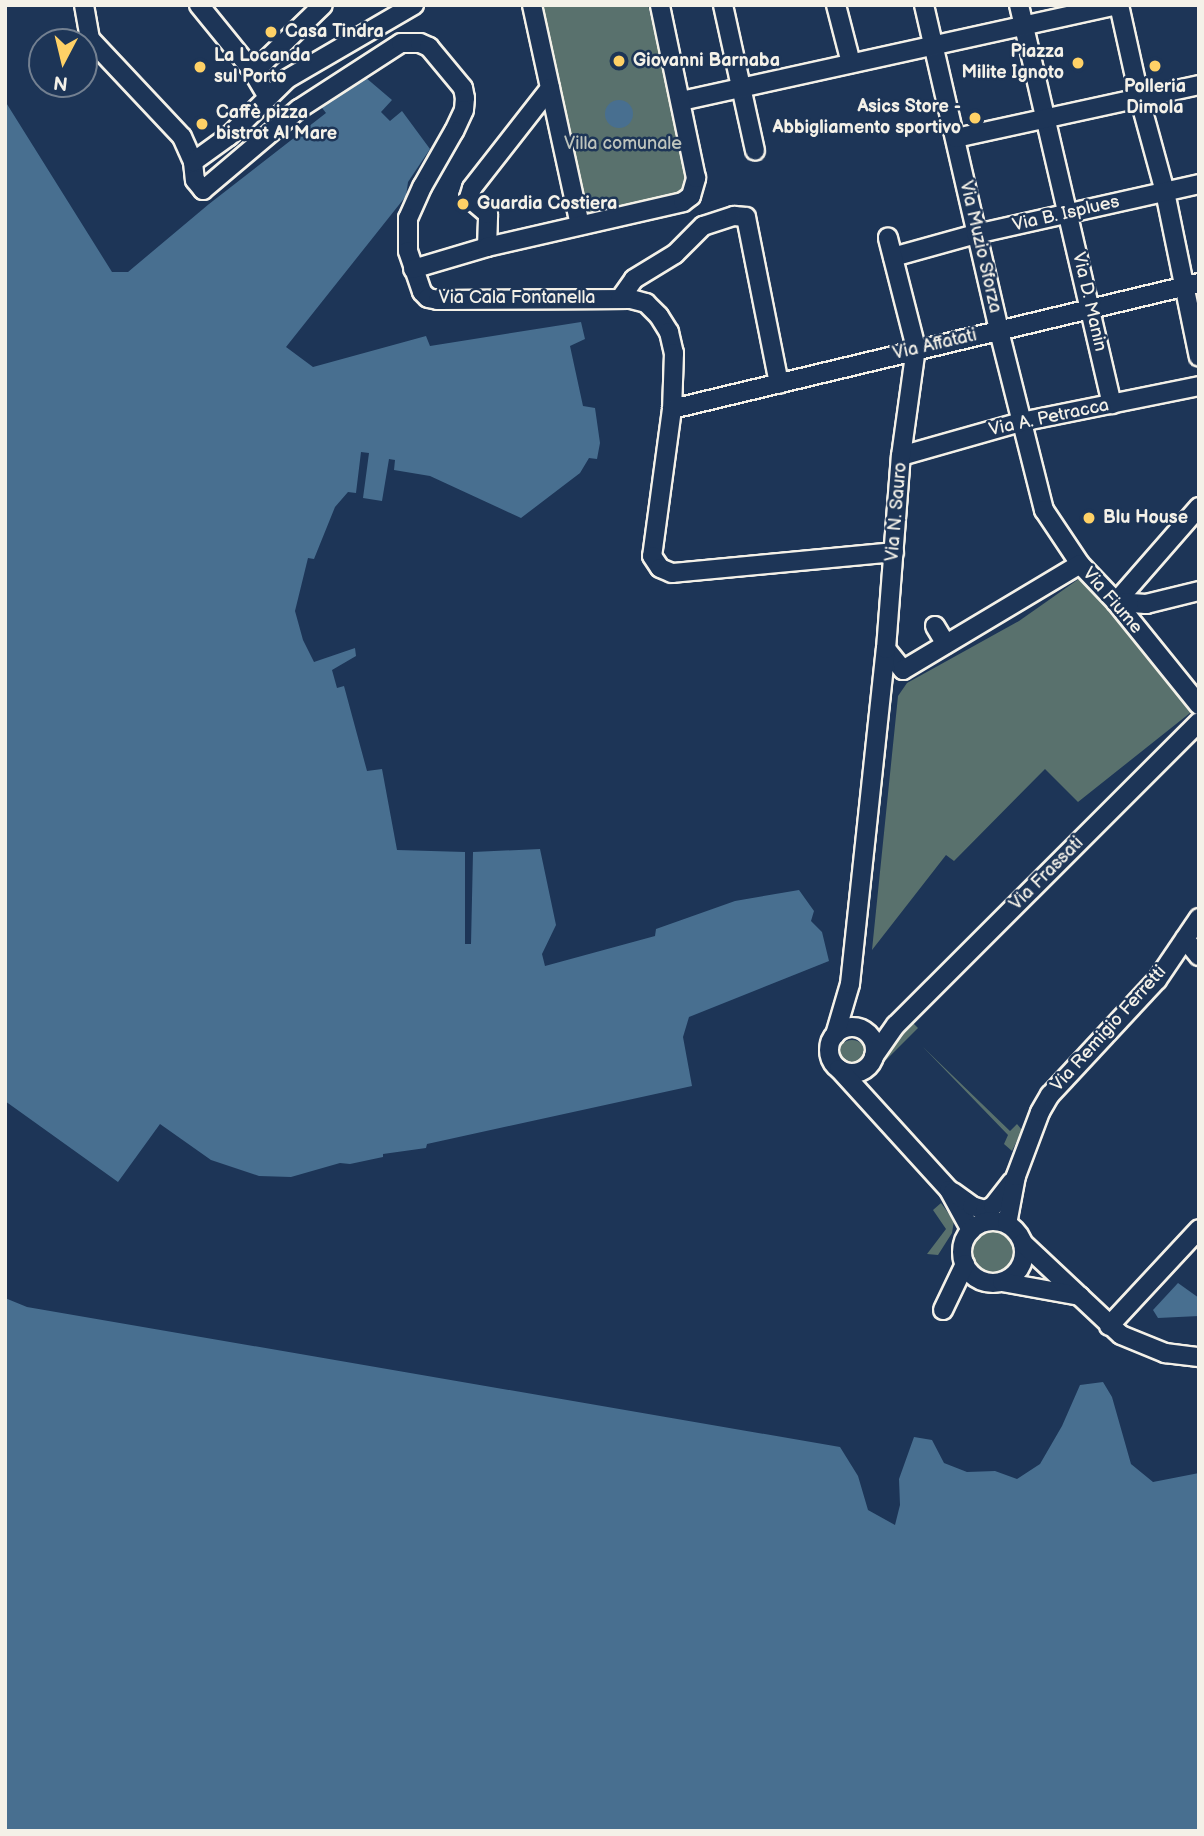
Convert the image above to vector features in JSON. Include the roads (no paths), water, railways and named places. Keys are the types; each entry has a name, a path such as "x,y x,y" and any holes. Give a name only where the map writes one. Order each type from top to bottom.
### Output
{"street":[{"path":"85,5 90,40 182,137 193,162 229,136 288,79 414,5"},
{"path":"199,5 251,69 268,97"},
{"path":"251,69 263,63 323,5"},
{"path":"532,5 580,225"},
{"path":"414,269 487,247 683,202 691,196 696,178 660,5"},
{"path":"723,5 755,151"},
{"path":"836,5 851,63"},
{"name":"Via Muzio Sforza","path":"924,5 1038,489"},
{"path":"1019,5 1044,119"},
{"path":"681,101 1118,5 1191,285 1199,357"},
{"name":"Via Cala Fontanella","path":"193,162 195,180 203,190 299,109 401,43 420,43 429,47 463,88 465,98 464,110 408,218 408,251 422,292 428,298 438,300 620,299 646,303 659,316 669,332 674,352 671,409 652,556 660,568 672,573 894,552"},
{"path":"956,138 1199,85"},
{"path":"487,247 488,215 469,198 472,188 550,88"},
{"name":"Via D. Manin","path":"1044,119 1112,404"},
{"name":"Via B. Isplues","path":"894,257 976,234 1199,184"},
{"name":"Via Cala Fontanella","path":"620,299 634,279 675,254 703,226 734,216 746,217 779,384"},
{"path":"888,238 916,348"},
{"name":"Via Affatati","path":"671,409 916,348 1191,285"},
{"name":"Via N. Sauro","path":"850,984 886,649 901,456 916,348"},
{"name":"Via A. Petracca","path":"901,456 1021,422 1199,386"},
{"name":"Via Fiume","path":"1038,489 1044,510 1080,564 1116,602 1199,705"},
{"path":"1116,602 1199,506"},
{"path":"886,649 903,670 1080,564"},
{"path":"1116,602 1146,604 1199,591"},
{"path":"935,626 946,644"},
{"name":"Via Frassati","path":"870,1062 896,1025 1199,722"},
{"name":"Via Remigio Ferretti","path":"1007,1224 1016,1176 1040,1112 1050,1095 1157,980 1199,918"},
{"path":"1185,939 1199,956"},
{"path":"850,984 880,1114"},
{"path":"850,984 829,1049 830,1056 839,1069 949,1190 972,1206 985,1210 1003,1195 1016,1176"},
{"path":"835,1035 842,1030 862,1032 896,1025"},
{"path":"839,1069 853,1073 870,1062"},
{"path":"949,1190 971,1230"},
{"path":"1080,1296 976,1278 965,1264 962,1246 971,1230 988,1222 1007,1224 1023,1243 1080,1296 1109,1325 1121,1335 1165,1353 1199,1357"},
{"path":"1109,1325 1199,1229"},
{"path":"1002,1282 1018,1271 1024,1252 1023,1243"},
{"path":"943,1310 965,1264"}],"water":[{"path":"365,77 392,100 381,112 390,121 402,111 430,149 408,182 406,196 286,347 313,367 426,336 430,346 581,322 585,339 570,346 583,406 595,408 600,443 597,459 589,458 580,473 521,518 430,476 394,470 395,460 389,459 382,501 363,498 369,453 361,452 356,493 348,492 335,507 314,559 308,558 295,611 303,640 314,662 355,648 356,656 332,670 337,688 344,686 367,771 382,769 397,850 465,852 465,944 471,944 473,852 540,849 556,925 542,954 545,966 655,936 656,929 735,901 799,890 814,911 811,921 822,932 829,961 689,1017 683,1037 692,1086 427,1144 426,1148 383,1154 383,1157 350,1164 340,1163 291,1177 259,1176 211,1160 160,1124 118,1182 5,1101 5,101 112,272 128,272 209,204 326,113 319,104"},
{"path":"619,100 629,104 633,114 629,124 619,128 609,124 605,114 609,104"},
{"path":"1178,1283 1199,1298 1199,1316 1158,1318 1153,1310"},
{"path":"5,1298 27,1307 840,1447 858,1476 868,1510 895,1525 900,1505 899,1479 914,1437 932,1440 944,1463 967,1472 995,1471 1017,1479 1040,1464 1062,1426 1080,1385 1103,1382 1112,1397 1131,1464 1153,1482 1199,1473 1199,1831 5,1831"}],"place":[{"name":"Casa Tindra","path":"271,32"},
{"name":"Giovanni Barnaba","path":"619,61"},
{"name":"Piazza Milite Ignoto","path":"1078,63"},
{"name":"Polleria Dimola","path":"1155,66"},
{"name":"La Locanda sul Porto","path":"200,67"},
{"name":"Asics Store - Abbigliamento sportivo","path":"975,118"},
{"name":"Caffè pizza bistrot Al Mare","path":"202,124"},
{"name":"Guardia Costiera","path":"463,204"},
{"name":"Blu House","path":"1089,518"}],"park label":[{"name":"Villa comunale","path":"623,144"}]}
